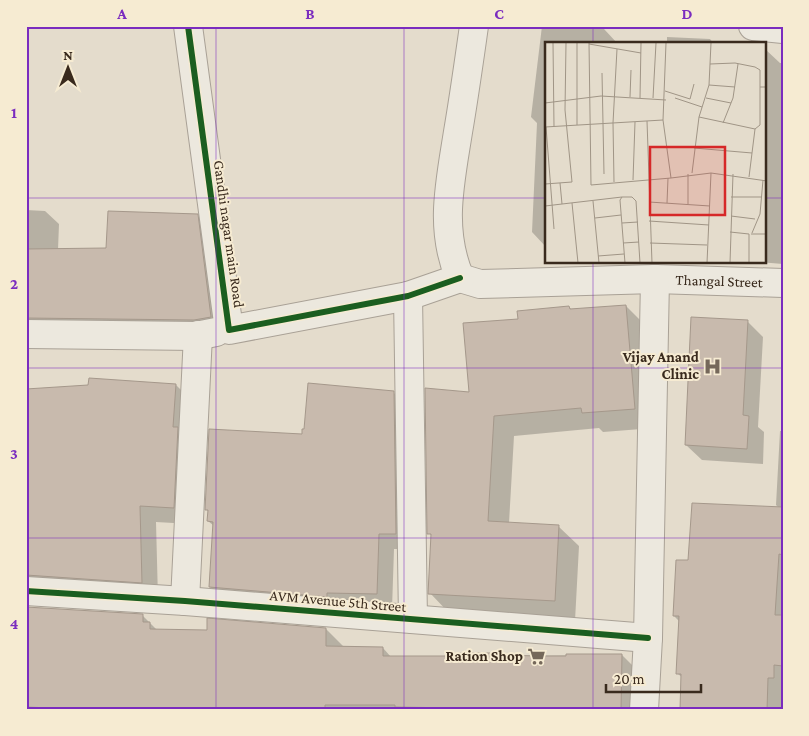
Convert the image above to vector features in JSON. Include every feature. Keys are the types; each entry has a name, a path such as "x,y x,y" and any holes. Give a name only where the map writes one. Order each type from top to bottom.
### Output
{"street":[{"name":"Gandhi nagar main Road","path":"188,26 229,330 408,296 460,278"},
{"path":"460,278 452,261 448,242 447,202 474,26"},
{"path":"753,26 783,29"},
{"name":"Thangal Street","path":"460,278 480,284 655,279 783,283"},
{"path":"644,710 648,638 655,279"},
{"path":"408,296 413,619"},
{"path":"26,334 196,336 229,330"},
{"path":"185,601 198,335"},
{"name":"AVM Avenue 5th Street","path":"26,591 185,601 648,638"}],"building":[{"path":"108,211 198,214 211,317 194,320 26,318 26,249 106,248"},
{"path":"626,305 635,409 582,413 581,408 494,416 488,521 559,525 555,601 428,594 431,534 427,534 425,388 469,392 463,323 518,319 517,311 569,306 570,309"},
{"path":"691,317 748,320 743,415 749,416 747,449 685,445"},
{"path":"89,378 176,384 173,427 178,427 174,508 140,506 142,583 26,575 26,389 88,385"},
{"path":"308,383 394,391 396,534 379,534 377,594 327,593 327,597 209,587 213,522 207,521 208,510 205,510 209,429 302,434"},
{"path":"692,503 783,507 783,555 779,554 775,615 783,615 783,666 774,665 774,678 768,678 767,710 680,710 681,674 676,674 679,616 673,616 676,560 688,560"},
{"path":"26,607 143,614 143,622 150,622 150,629 207,630 207,618 326,628 326,646 383,647 383,656 457,656 457,653 503,653 503,655 537,656 622,654 621,710 456,710 456,708 395,707 395,705 325,705 325,710 100,710 26,707"}],"cycle path":[{"path":"188,26 229,330 408,296 460,278"},
{"path":"26,591 185,601 648,638"}],"place":[{"name":"Vijay Anand Clinic","path":"713,366"},
{"name":"Ration Shop","path":"537,656"}]}
